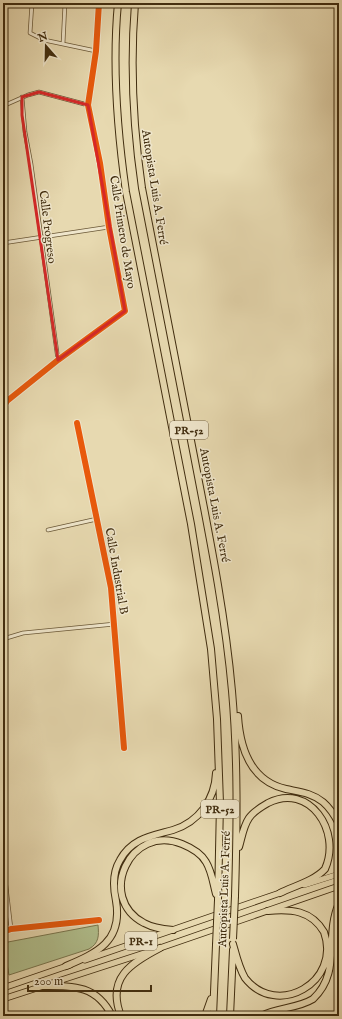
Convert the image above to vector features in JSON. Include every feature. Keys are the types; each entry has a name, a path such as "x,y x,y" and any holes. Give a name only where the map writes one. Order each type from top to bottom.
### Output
{"highway":[{"name":"Autopista Luis A. Ferré","path":"118,3 116,82 121,163 191,524 211,650 217,719 220,802 218,900 213,1016"},
{"name":"Autopista Luis A. Ferré","path":"135,3 132,94 141,180 222,606 232,688 234,720 236,858 230,1016"},
{"path":"232,688 237,704 244,750 252,768 263,778 277,786 314,796 328,807 339,824"},
{"path":"66,966 100,950 111,937 117,916 114,876 120,859 126,852 143,838 183,826 197,816 209,802 216,775 217,719"},
{"path":"236,858 243,831 249,818 263,806 281,798 308,802 316,806 326,817 333,833 334,844 330,860 318,875 280,893"},
{"path":"173,930 156,928 136,918 130,912 122,897 121,882 125,867 129,860 141,847 154,842 167,840 177,842 193,849 207,863 218,900"},
{"name":"PR-1","path":"3,999 160,948 339,886"},
{"name":"PR-1","path":"3,988 280,893"},
{"path":"261,1016 276,1009 308,1002 320,994 327,986 337,963 334,917 339,903"},
{"path":"233,941 239,965 246,980 256,990 279,999 289,999 305,995 314,989 322,979 329,965 330,948 325,935 316,922 302,912 286,909 268,911"},
{"path":"121,1016 116,994 122,975 132,964 160,948"},
{"path":"41,986 74,986 84,989 105,1004 112,1016"},
{"path":"205,1016 214,990"}],"main road":[{"name":"PR-1","path":"280,893 339,874"}],"street":[{"path":"32,3 30,33 44,40 96,51"},
{"path":"62,44 65,3"},
{"name":"Calle Primero de Mayo","path":"3,407 8,401 58,360 125,311 109,227 100,163 88,105 96,51 99,3"},
{"path":"3,106 33,93 45,93 88,105"},
{"name":"Calle Progreso","path":"22,97 25,132 31,164 58,360"},
{"path":"3,243 109,227"},
{"name":"Calle Industrial B","path":"77,424 111,588 124,748"},
{"path":"48,530 97,520"},
{"path":"3,639 23,633 115,624"},
{"path":"3,861 11,929"},
{"path":"3,932 11,929 98,920"},
{"path":"3,999 7,1016"}],"highlighted area":[{"path":"39,92 88,105 125,311 58,360 22,115 22,97"}],"green space":[{"path":"98,925 97,942 89,949 9,975 4,947 8,942"}],"cycle path":[{"path":"3,407 7,401 58,360 125,311 109,227 100,163 88,105 96,51 99,3"},
{"path":"77,423 111,588 124,748"},
{"path":"3,932 11,929 99,920"}]}
